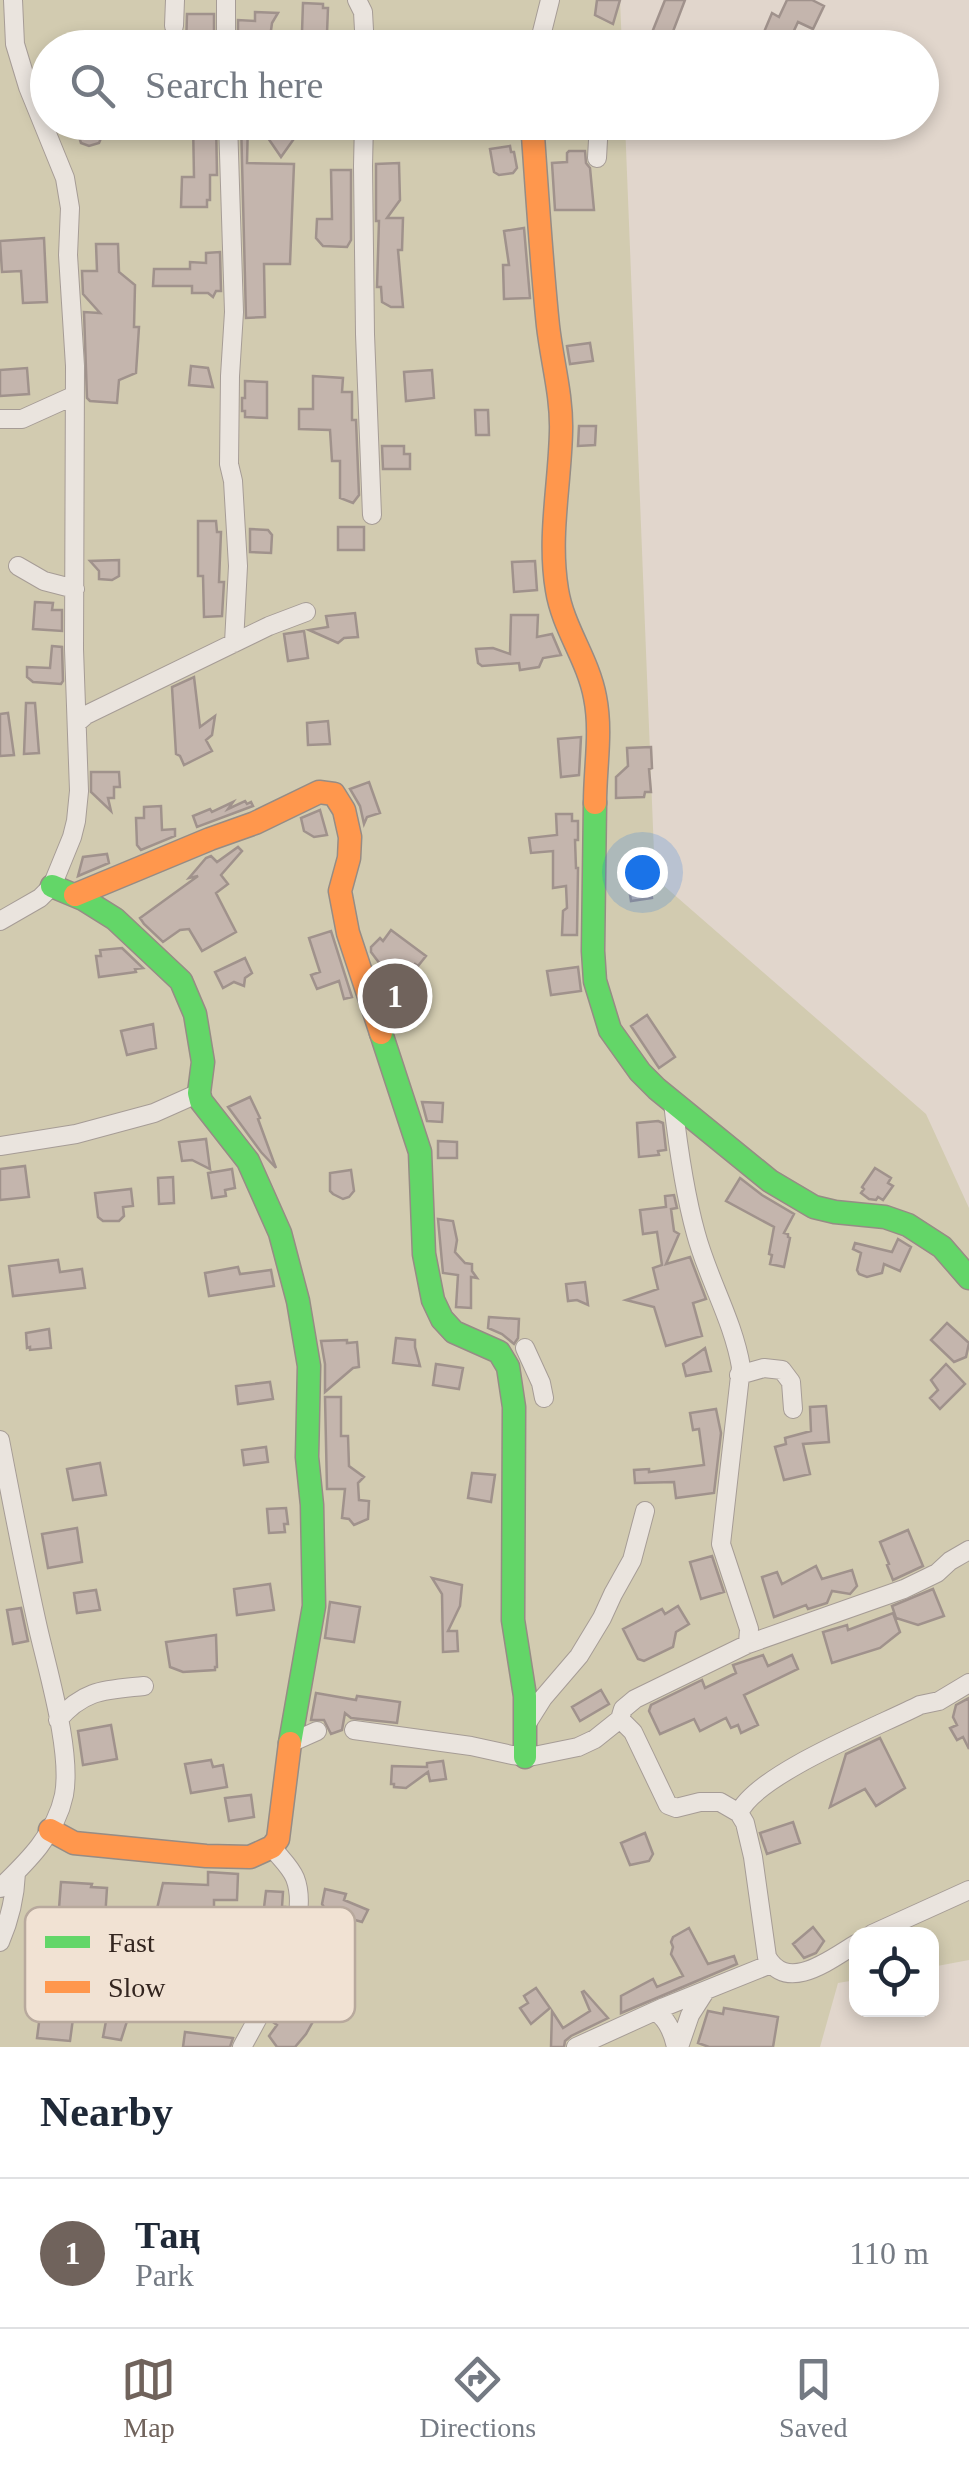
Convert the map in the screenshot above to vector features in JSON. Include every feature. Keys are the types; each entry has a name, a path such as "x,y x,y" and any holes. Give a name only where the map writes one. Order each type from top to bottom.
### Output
{"street":[{"path":"13,0 15,44 30,89"},
{"path":"174,26 175,0"},
{"path":"226,0 226,30"},
{"path":"357,0 363,12 364,30"},
{"path":"542,30 550,0"},
{"path":"0,921 40,898 52,886 76,822 79,791 74,648 75,366 68,197 50,140"},
{"path":"229,140 234,312 229,464 238,566 234,643"},
{"path":"364,140 372,514"},
{"path":"533,140 548,326 560,412 554,505 556,588 564,622 595,698 599,745 595,776 593,951 595,981 610,1030 640,1072 750,1166 814,1208 885,1216 908,1226 942,1247 969,1278"},
{"path":"597,158 598,140"},
{"path":"0,419 22,419 73,396"},
{"path":"18,566 44,581 74,589"},
{"path":"78,722 234,643 306,612"},
{"path":"75,895 255,824 319,792 334,794 344,810 350,837 349,858 340,892 348,933 420,1152 422,1252 433,1298 441,1319 454,1332 491,1345 508,1363 513,1395 514,1624 524,1689 525,1757"},
{"path":"50,1830 74,1843 206,1856 250,1857 272,1847 281,1826 290,1743 314,1606 307,1458 309,1366 298,1300 280,1233 248,1162 210,1115 199,1093 203,1062 195,1014 181,981 115,919 52,886"},
{"path":"0,1146 107,1126 154,1113 199,1093"},
{"path":"673,1103 696,1234 737,1346 740,1375 721,1544 749,1628 748,1644"},
{"path":"513,1395 542,1390 525,1348"},
{"path":"740,1375 764,1368 782,1370 791,1382 794,1408"},
{"path":"0,1440 66,1774 64,1796 50,1830 27,1862 0,1888"},
{"path":"526,1725 579,1656 602,1618 632,1560 645,1511"},
{"path":"354,1730 525,1757 578,1747 620,1719 623,1709 635,1698 748,1644 904,1589 937,1573 969,1550"},
{"path":"739,1813 747,1800 781,1774 969,1684"},
{"path":"58,1720 69,1707 90,1694 144,1686"},
{"path":"620,1719 633,1732 668,1804 676,1808 720,1802 739,1813 753,1857 771,1964 782,1972 800,1973 849,1948"},
{"path":"290,1743 317,1731"},
{"path":"272,1847 296,1882 298,1907"},
{"path":"0,1942 9,1922 16,1873"},
{"path":"887,1927 969,1890"},
{"path":"576,2047 771,1964"},
{"path":"677,2047 706,1990"},
{"path":"654,2011 670,2029 677,2047"},
{"path":"242,2047 255,2022"}],"shaded area":[{"path":"0,0 620,0 621,30 30,30 30,140 626,140 655,878 926,1114 969,1208 969,1960 939,1966 939,1927 849,1927 849,1981 838,1983 820,2047 0,2047"}],"building":[{"path":"597,0 620,0 613,24 595,15"},
{"path":"665,0 685,0 674,30 653,30"},
{"path":"787,0 812,0 824,6 813,29 798,22 794,30 765,30 772,13 779,17"},
{"path":"303,3 328,8 327,30 302,30"},
{"path":"255,12 278,13 271,30 238,30 238,20 255,21"},
{"path":"187,14 214,14 214,30 187,30"},
{"path":"80,140 100,140 89,146"},
{"path":"193,140 216,140 217,175 210,175 207,207 181,207 182,177 194,177"},
{"path":"241,140 248,140 247,163 294,164 290,264 264,264 265,317 246,318"},
{"path":"269,140 293,140 281,157"},
{"path":"510,146 517,168 513,173 499,175 494,172 490,149"},
{"path":"569,151 585,151 594,210 555,210 552,163 567,162"},
{"path":"399,163 400,200 387,218 403,218 402,250 398,250 403,307 391,307 382,302 381,287 377,287 376,164"},
{"path":"331,170 351,170 351,240 347,247 323,246 316,238 317,219 332,219"},
{"path":"524,228 530,298 504,299 503,265 509,265 504,231"},
{"path":"44,238 47,302 23,303 21,271 2,272 0,241"},
{"path":"96,244 118,244 119,272 135,285 134,327 139,327 136,373 119,380 117,403 87,398 84,312 100,313 83,294 82,271 97,271"},
{"path":"220,252 221,291 213,297 192,293 192,286 153,286 154,269 190,269 190,262 206,263 206,253"},
{"path":"590,343 593,361 570,364 567,346"},
{"path":"191,366 208,368 213,387 189,385"},
{"path":"27,368 29,394 0,396 0,370"},
{"path":"432,370 434,398 406,401 404,372"},
{"path":"313,376 343,378 342,392 352,392 359,495 353,503 340,498 340,461 332,461 330,430 299,429 299,409 313,409"},
{"path":"245,381 267,382 267,418 245,417"},
{"path":"475,410 488,410 489,435 476,435"},
{"path":"579,426 596,426 595,445 578,446"},
{"path":"382,446 404,446 404,454 410,454 410,469 383,469"},
{"path":"198,521 216,521 217,532 221,532 222,616 204,617 203,576 198,576"},
{"path":"338,527 364,527 364,550 338,550"},
{"path":"250,529 268,530 272,535 271,553 250,552"},
{"path":"119,560 119,576 112,580 99,579 99,571 90,561"},
{"path":"535,561 537,590 514,592 512,562"},
{"path":"35,602 53,603 52,610 62,610 62,631 33,629"},
{"path":"355,613 358,637 344,638 338,643 309,630 328,627 326,616"},
{"path":"511,615 538,615 537,637 552,634 561,655 543,658 539,667 520,670 519,663 478,663 476,649 493,648 510,654"},
{"path":"304,631 308,658 288,661 284,634"},
{"path":"52,646 62,647 63,681 33,682 27,677 27,667 50,668"},
{"path":"194,677 200,727 215,716 212,735 206,740 212,751 184,765 176,754 172,687"},
{"path":"26,703 35,703 39,753 24,754"},
{"path":"8,713 14,755 0,756 0,714"},
{"path":"328,721 330,744 308,745 307,723"},
{"path":"581,737 579,775 561,777 558,739"},
{"path":"651,747 651,792 645,792 644,797 616,798 616,777 628,766 627,748"},
{"path":"91,772 119,772 120,787 114,787 114,798 108,798 111,811 91,792"},
{"path":"369,782 380,813 367,817 364,824 350,789"},
{"path":"245,801 253,806 197,827 193,816"},
{"path":"161,806 162,830 175,829 175,836 141,850 137,845 136,818 144,818 144,807"},
{"path":"320,810 327,835 314,837 304,831 301,818"},
{"path":"556,814 572,814 572,821 578,821 577,935 562,935 566,886 553,888 553,851 531,853 529,838 557,835"},
{"path":"238,847 242,851 221,875 228,884 216,893 236,932 202,951 189,929 180,930 163,942 144,924 140,918 198,876 189,878 206,858 211,856 217,862"},
{"path":"107,854 109,863 78,876 83,857"},
{"path":"649,872 652,898 631,901 627,875"},
{"path":"391,930 426,956 403,980 383,968 371,952 371,947 380,938 383,941"},
{"path":"331,931 352,997 344,999 339,981 317,989 311,975 320,972 309,938"},
{"path":"122,948 143,968 99,977 96,956 101,956 100,950"},
{"path":"245,958 252,973 245,978 244,986 234,982 223,988 215,972"},
{"path":"578,967 581,991 551,995 547,971"},
{"path":"647,1015 675,1057 659,1068 631,1026"},
{"path":"153,1024 156,1048 127,1055 121,1031"},
{"path":"250,1097 260,1118 276,1168 228,1107"},
{"path":"422,1102 443,1103 442,1122 427,1121"},
{"path":"637,1123 663,1123 666,1150 658,1151 659,1155 639,1157"},
{"path":"206,1139 210,1169 192,1160 182,1161 179,1142"},
{"path":"438,1141 457,1142 457,1158 438,1158"},
{"path":"25,1166 29,1197 0,1200 0,1169"},
{"path":"875,1168 891,1178 888,1183 893,1186 883,1200 869,1199 861,1193"},
{"path":"232,1169 235,1188 225,1190 226,1196 212,1198 208,1173"},
{"path":"351,1170 354,1191 343,1199 330,1191 330,1173"},
{"path":"173,1177 174,1203 159,1204 158,1178"},
{"path":"740,1178 794,1214 784,1233 790,1238 784,1267 770,1264 774,1227 726,1201"},
{"path":"131,1189 133,1206 123,1207 124,1216 119,1221 98,1217 95,1193"},
{"path":"674,1195 677,1208 671,1209 674,1231 679,1234 666,1264 690,1257 706,1299 693,1303 702,1336 666,1346 654,1307 626,1300 658,1289 653,1268 662,1265 657,1232 643,1234 640,1210 666,1207 665,1196"},
{"path":"438,1219 453,1221 455,1252 465,1263 472,1264 477,1278 471,1277 471,1308 456,1307 458,1275 443,1273"},
{"path":"898,1239 911,1247 900,1271 884,1264 882,1273 867,1277 859,1274 861,1253 853,1249 855,1243 892,1252"},
{"path":"58,1260 60,1272 82,1269 85,1288 13,1296 9,1266"},
{"path":"238,1267 240,1274 271,1270 274,1286 209,1296 205,1273"},
{"path":"585,1282 588,1305 568,1301 566,1284"},
{"path":"489,1317 519,1319 514,1344 488,1328"},
{"path":"947,1323 969,1343 966,1357 954,1362 931,1340"},
{"path":"49,1329 51,1348 27,1348 26,1333"},
{"path":"396,1338 415,1340 420,1366 393,1363"},
{"path":"321,1341 357,1342 359,1367 325,1392"},
{"path":"705,1348 711,1371 686,1376 683,1364"},
{"path":"436,1364 463,1368 459,1389 433,1385"},
{"path":"946,1364 965,1384 940,1409 930,1398 938,1390 931,1380"},
{"path":"270,1382 273,1399 238,1404 236,1386"},
{"path":"325,1397 341,1397 341,1436 348,1436 349,1466 364,1477 358,1483 359,1500 369,1501 368,1519 354,1525 342,1518 345,1489 327,1489"},
{"path":"826,1406 829,1442 803,1444 810,1474 784,1480 775,1447 786,1444 785,1438 811,1431 810,1407"},
{"path":"716,1409 721,1433 714,1493 676,1498 674,1482 635,1483 634,1470 649,1472 704,1465 699,1429 693,1430 690,1413"},
{"path":"266,1447 268,1462 244,1465 242,1450"},
{"path":"100,1463 106,1495 73,1500 67,1469"},
{"path":"472,1473 495,1475 491,1502 468,1498"},
{"path":"286,1508 285,1532 269,1533 267,1509"},
{"path":"77,1528 82,1562 48,1568 42,1534"},
{"path":"908,1530 923,1566 893,1580 880,1542"},
{"path":"712,1556 724,1592 701,1599 690,1562"},
{"path":"816,1566 822,1579 852,1570 857,1586 850,1594 832,1591 827,1603 808,1609 806,1605 774,1617 762,1577 777,1572 782,1584"},
{"path":"432,1578 462,1585 460,1606 448,1631 457,1631 458,1651 443,1652 442,1594"},
{"path":"270,1584 274,1610 237,1615 234,1589"},
{"path":"933,1589 944,1616 918,1625 896,1618 892,1606"},
{"path":"96,1590 100,1610 77,1613 74,1593"},
{"path":"330,1602 360,1607 354,1642 325,1638"},
{"path":"678,1606 689,1624 676,1632 673,1647 644,1661 638,1659 623,1629 662,1609 665,1614"},
{"path":"21,1608 28,1641 13,1644 7,1610"},
{"path":"893,1613 900,1632 880,1648 832,1663 823,1632 847,1625 848,1630"},
{"path":"216,1635 215,1670 183,1672 170,1667 166,1642"},
{"path":"763,1655 768,1666 792,1655 798,1669 744,1695 758,1725 741,1733 738,1725 731,1728 726,1718 700,1731 694,1719 660,1734 649,1711 651,1705 702,1680 705,1688 736,1673 733,1665"},
{"path":"601,1690 609,1704 580,1721 572,1707"},
{"path":"316,1693 400,1702 397,1723 351,1718 345,1713 342,1730 331,1734 324,1720 311,1720"},
{"path":"969,1698 969,1749 963,1737 957,1740 950,1728 957,1725 953,1717 956,1705"},
{"path":"111,1725 117,1759 83,1765 78,1731"},
{"path":"880,1738 905,1788 876,1806 865,1789 830,1807 846,1754"},
{"path":"211,1760 213,1767 223,1765 227,1787 191,1793 185,1764"},
{"path":"443,1761 446,1779 430,1781 428,1772 406,1788 391,1784 392,1766 427,1767 427,1763"},
{"path":"251,1795 254,1817 229,1821 225,1798"},
{"path":"793,1822 800,1843 767,1854 760,1833"},
{"path":"645,1833 653,1854 649,1861 630,1865 621,1843"},
{"path":"208,1872 238,1874 237,1900 214,1900 214,1907 157,1907 163,1883 208,1885"},
{"path":"61,1882 107,1888 106,1907 59,1907"},
{"path":"325,1889 346,1894 344,1900 368,1910 362,1922 355,1920 355,1907 322,1904"},
{"path":"266,1891 283,1892 282,1907 264,1907"},
{"path":"813,1927 824,1941 816,1953 804,1958 793,1944"},
{"path":"689,1928 708,1964 734,1956 737,1964 621,2013 621,1996 653,1979 657,1987 683,1976 671,1954 671,1942"},
{"path":"536,1988 550,2008 531,2024 520,2008 528,2003 524,1996"},
{"path":"584,1991 608,2018 571,2036 564,2047 551,2047 552,2011 563,2028 590,2011"},
{"path":"724,2008 778,2017 773,2047 709,2047 698,2043 708,2011 723,2014"},
{"path":"39,2022 73,2022 70,2041 37,2038"},
{"path":"106,2022 127,2022 121,2040 103,2037"},
{"path":"273,2022 313,2022 295,2047 277,2047 269,2036 277,2025"},
{"path":"185,2032 233,2038 230,2047 183,2047"}],"traffic: fast":[{"path":"595,803 595,981 610,1030 640,1072 770,1181 814,1207 885,1217 908,1225 942,1247 969,1278"},
{"path":"52,886 115,919 181,981 195,1014 203,1062 201,1101 248,1161 280,1233 298,1301 309,1366 307,1457 314,1606 290,1743"},
{"path":"381,1033 420,1152 424,1254 433,1300 454,1332 499,1352 508,1367 514,1407 513,1620 525,1696 525,1757"}],"traffic: slow":[{"path":"533,140 546,301 561,418 555,570 560,604 595,697 595,803"},
{"path":"75,895 255,823 319,792 334,794 344,810 350,837 340,891 348,933 381,1033"},
{"path":"50,1830 74,1843 250,1857 272,1847 278,1839 290,1743"}],"place":[{"name":"Таң","path":"395,996"}]}
